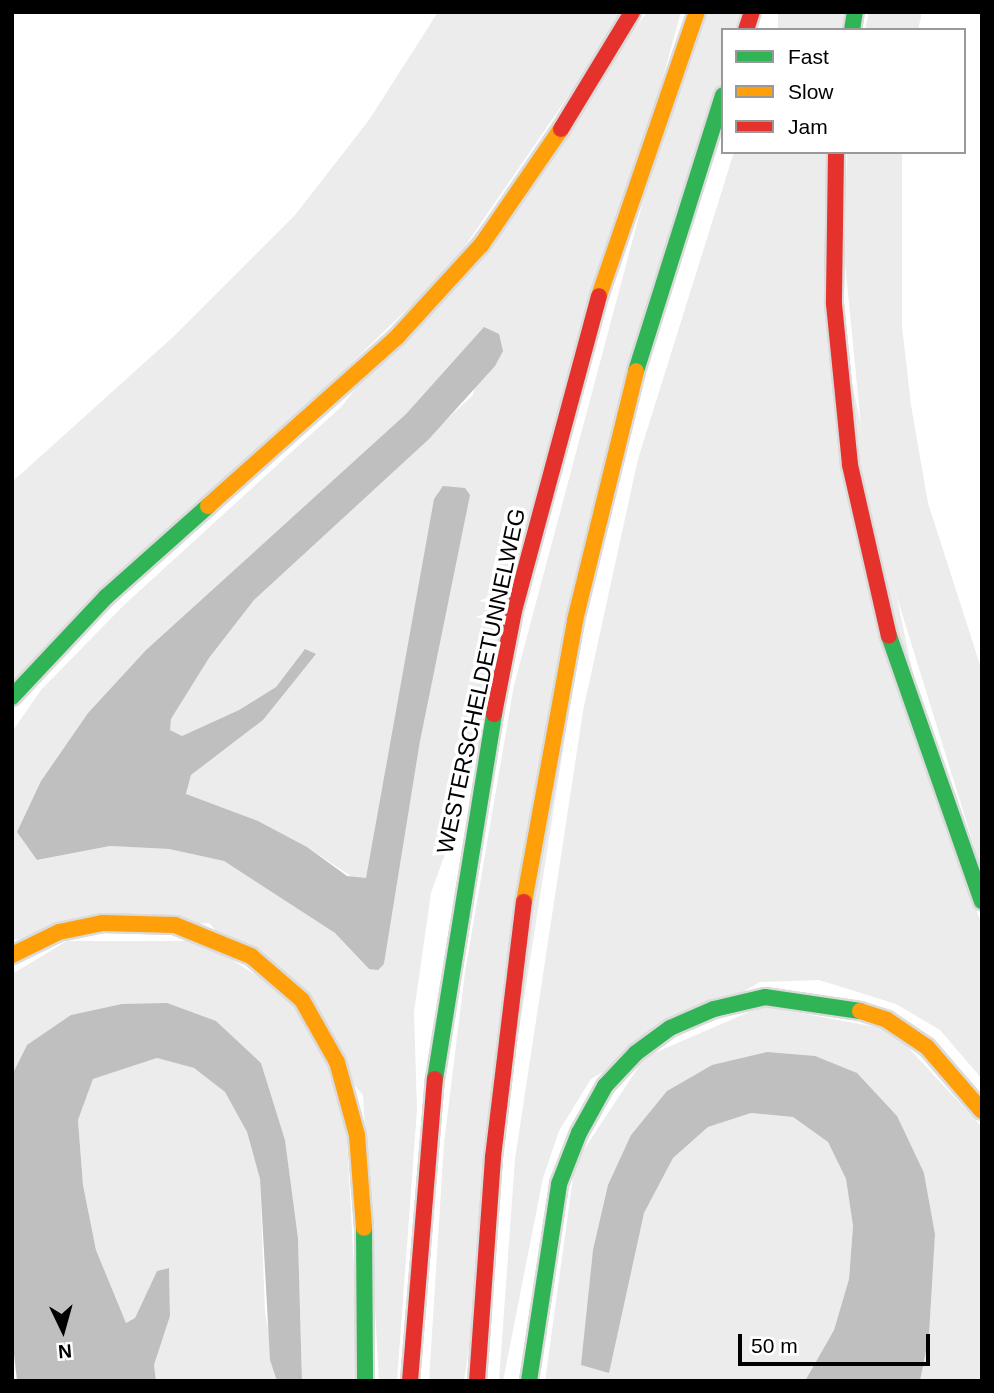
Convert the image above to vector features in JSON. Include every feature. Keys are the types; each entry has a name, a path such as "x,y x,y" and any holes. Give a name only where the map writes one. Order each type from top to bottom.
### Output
{"highway":[{"path":"12,697 106,597 397,337 482,244 544,158 632,12"},
{"name":"WESTERSCHELDETUNNELWEG","path":"410,1381 424,1172 441,1028 482,772 514,611 580,354 651,136 697,12"},
{"path":"477,1381 493,1157 514,970 543,780 575,620 639,359 721,101"},
{"path":"836,154 834,304 857,500 891,646 982,901"},
{"path":"12,955 59,932 103,923 175,925 251,956 302,1000 337,1062 357,1135 365,1232 365,1381"},
{"path":"529,1381 556,1197 579,1133 606,1086 636,1054 670,1028 714,1009 765,997 847,1006 887,1020 927,1046 982,1111"}],"shaded area":[{"path":"438,12 626,12 450,268 12,690 12,482 174,336 295,215 369,120"},
{"path":"647,12 681,12 460,812 431,893 414,1012 417,1110 397,1381 379,1381 363,1095 209,923 12,940 12,732 41,690 124,605 342,406","holes":["484,328 473,395 254,600 209,658 171,719 169,730 182,736 239,710 276,687 305,649 263,720 191,775 186,795 307,847 355,879 366,878 420,741 384,964 378,969 369,969 335,933 224,861 169,849 110,846 38,860 41,781 88,713 146,650 406,414"]},
{"path":"705,12 747,12 742,28 721,28 721,86 613,431 464,1381 429,1381 444,1143 465,972 514,685 647,186"},
{"path":"778,12 845,12 845,28 778,28"},
{"path":"869,12 922,12 918,28 865,28"},
{"path":"733,154 828,154 825,253 945,828 982,925 982,1079 940,1030 896,1004 819,980 760,982 591,1079 559,1131 543,1178 503,1381 499,1381 515,1159 583,711 638,459"},
{"path":"847,154 902,154 902,326 911,405 928,503 982,671 982,872 869,507 844,253"},
{"path":"484,327 499,334 503,351 495,366 429,439 254,600 209,658 171,719 170,730 182,736 239,710 276,687 305,649 316,654 263,720 191,775 186,794 258,821 307,847 347,876 366,878 434,499 443,486 465,488 470,495 420,741 384,964 378,970 369,969 335,933 224,861 169,849 110,846 37,860 17,832 41,781 88,713 146,650 406,414"},
{"path":"67,941 203,941 293,999 345,1100 360,1381 302,1381 298,1238 285,1140 261,1063 216,1021 27,1045 12,1075 12,974"},
{"path":"167,1003 216,1021 261,1063 285,1140 298,1238 302,1381 277,1381 270,1360 260,1179 247,1132 225,1092 194,1068 157,1058 93,1079 78,1120 83,1185 96,1250 126,1323 135,1318 157,1271 169,1268 170,1316 154,1365 156,1381 17,1381 12,1336 12,1075 27,1045 71,1015 122,1004"},
{"path":"763,1006 892,1030 982,1127 982,1381 920,1381 929,1336 935,1234 924,1173 712,1065 668,1091 631,1135 624,1289 644,1213 673,1157 708,1127 751,1113 793,1117 828,1142 846,1179 853,1226 849,1279 834,1330 805,1381 545,1381 575,1163 645,1057"},
{"path":"767,1052 815,1056 857,1073 897,1116 924,1173 935,1234 929,1336 920,1381 805,1381 834,1330 849,1279 853,1226 846,1179 828,1142 793,1117 751,1113 708,1127 673,1158 644,1213 609,1373 581,1365 593,1250 608,1185 631,1135 667,1091 712,1065"},
{"path":"157,1058 194,1068 225,1092 247,1132 260,1179 265,1312 277,1381 156,1381 154,1365 170,1316 169,1268 157,1271 135,1318 126,1323 96,1250 83,1185 78,1120 93,1079"}],"traffic: fast":[{"path":"852,28 855,12"},
{"path":"636,371 721,101"},
{"path":"12,697 106,597 208,506"},
{"path":"889,636 982,901"},
{"path":"435,1079 494,714"},
{"path":"529,1381 559,1184 579,1133 605,1086 636,1053 670,1028 714,1009 765,997 860,1011"},
{"path":"364,1228 365,1381"}],"traffic: slow":[{"path":"599,296 697,12"},
{"path":"208,506 397,337 482,244 561,129"},
{"path":"524,902 575,620 636,371"},
{"path":"12,955 59,932 103,923 175,925 251,956 302,1000 337,1062 357,1135 364,1228"},
{"path":"860,1011 887,1020 927,1047 982,1111"}],"traffic: jam":[{"path":"561,129 632,12"},
{"path":"747,28 752,12"},
{"path":"836,154 834,304 850,465 889,636"},
{"path":"494,714 514,611 599,296"},
{"path":"477,1381 493,1157 524,902"},
{"path":"410,1381 435,1079"}]}
